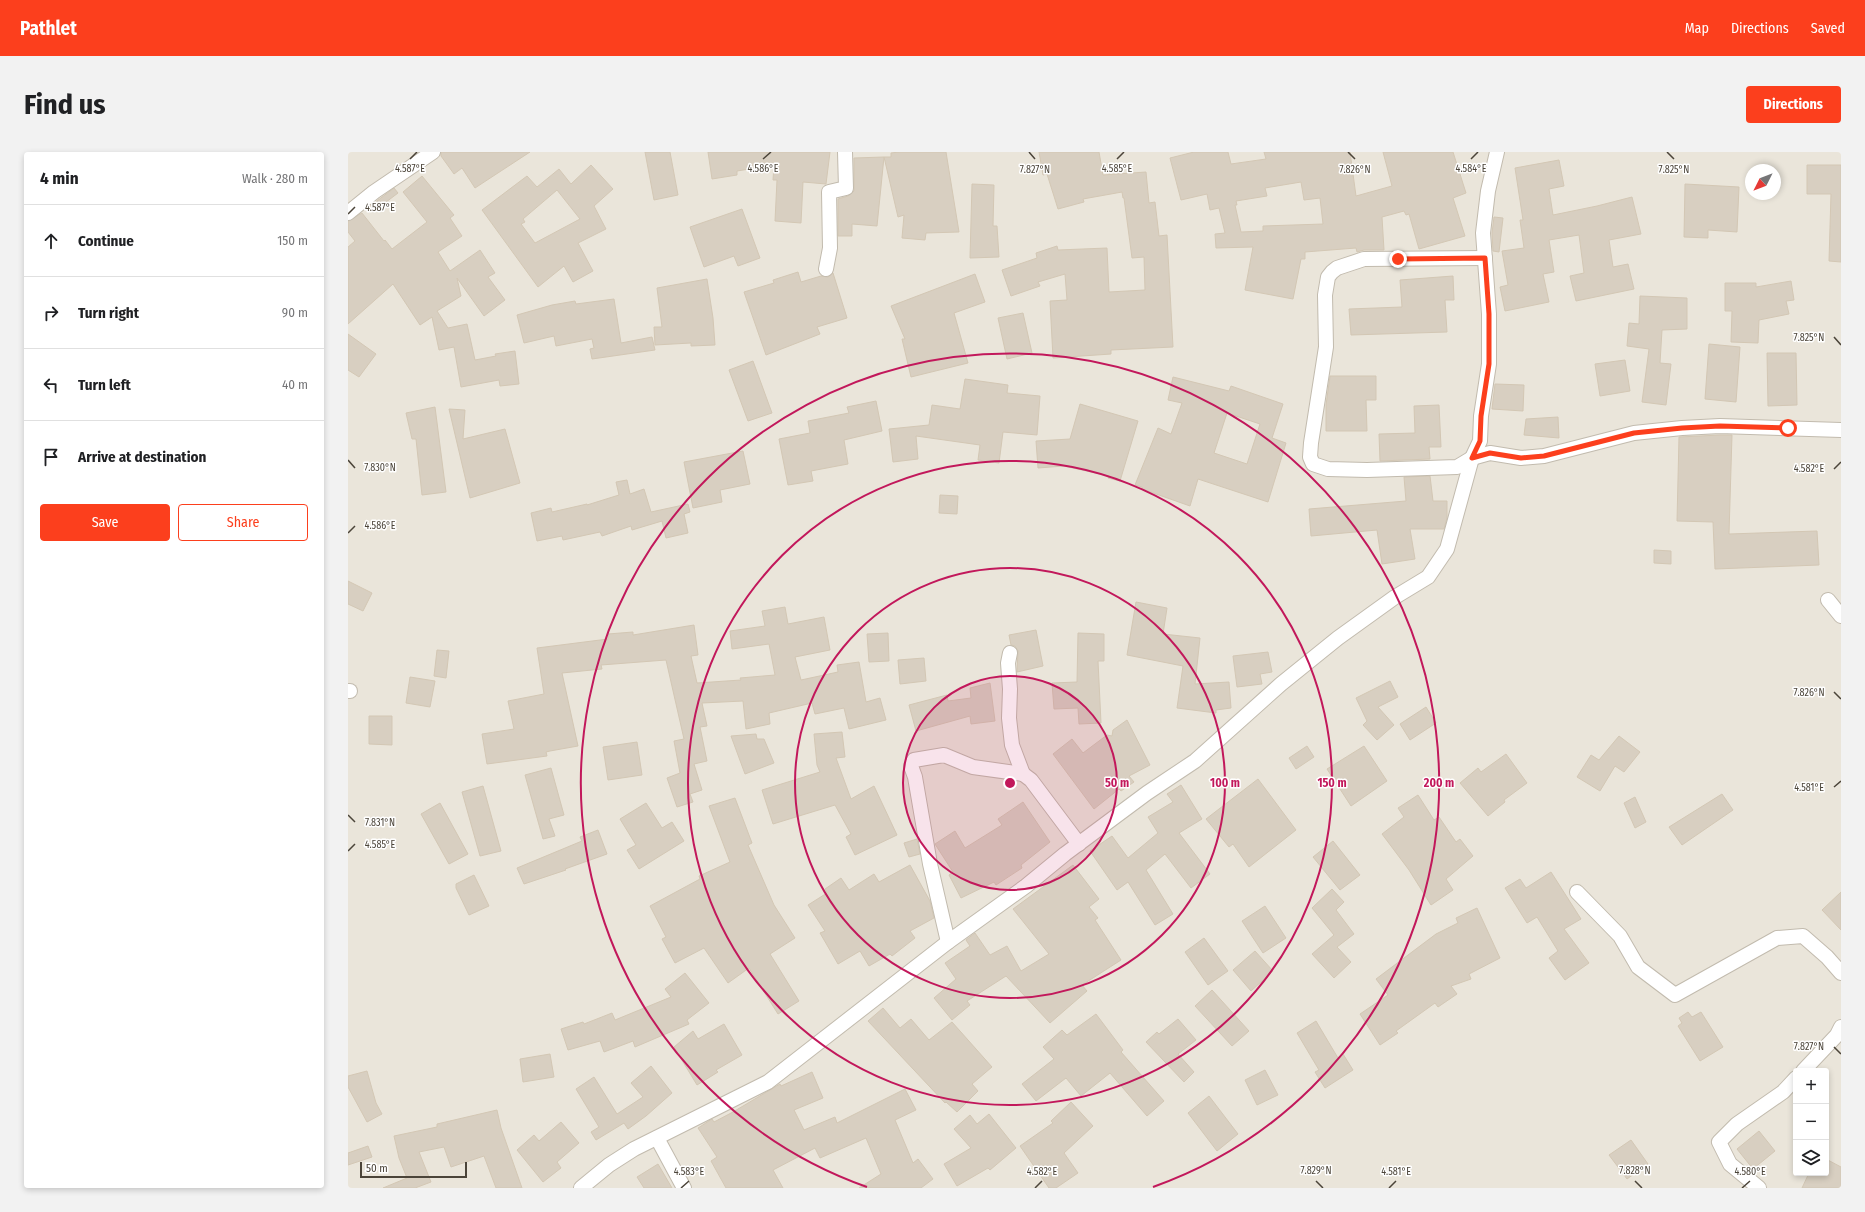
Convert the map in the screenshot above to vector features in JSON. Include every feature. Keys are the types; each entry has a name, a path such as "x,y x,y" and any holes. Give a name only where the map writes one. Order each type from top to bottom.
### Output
{"street":[{"path":"348,213 374,192 433,152"},
{"path":"826,269 830,248 829,192 846,188 846,152"},
{"path":"581,1188 609,1165 634,1149 768,1082 948,942 1026,886 1147,793 1195,761 1281,684 1338,638 1395,597 1428,577 1447,549 1472,458 1480,441 1481,416 1489,364 1489,314 1483,233 1488,191 1497,152"},
{"path":"1485,258 1364,259 1337,268 1332,272 1328,277 1325,295 1326,347 1311,443 1310,457 1313,464 1328,469 1367,470 1458,467 1472,458 1490,453 1521,458 1544,456 1634,433 1682,428 1720,426 1841,430"},
{"path":"1828,600 1841,616"},
{"path":"1010,653 1008,663 1010,689 1009,718 1012,745 1023,774"},
{"path":"948,942 911,766 914,760 918,758 944,755 973,767 1023,774 1031,780 1079,844"},
{"path":"1577,892 1620,936 1638,967 1675,996 1777,938 1803,936 1827,957 1841,973"},
{"path":"1806,1068 1837,1035 1841,1027"},
{"path":"1759,1188 1730,1164 1719,1142 1737,1124 1782,1092 1793,1081"},
{"path":"657,1138 684,1188"}],"shaded area":[{"path":"348,152 1841,152 1841,1188 348,1188"}],"building":[{"path":"441,152 530,152 475,188 462,168 454,174 441,156"},
{"path":"645,152 670,152 678,195 654,200"},
{"path":"708,152 830,152 826,184 803,182 801,223 775,221 777,180 773,180 774,165 737,171 737,175 712,179"},
{"path":"946,152 959,232 926,233 925,240 902,238 904,215 898,217 884,157 891,157 891,153"},
{"path":"1039,152 1099,152 1103,175 1146,172 1149,203 1155,202 1159,236 1167,235 1173,347 1111,350 1111,354 1053,358 1050,301 1067,300 1065,274 1038,282 1040,286 1011,296 1002,270 1037,258 1036,253 1057,246 1058,250 1107,248 1109,292 1145,290 1144,257 1132,258 1122,192 1083,199 1084,202 1058,209 1047,174 1043,175"},
{"path":"1194,152 1228,152 1231,164 1266,159 1264,152 1350,152 1356,196 1392,186 1383,152 1453,152 1466,193 1453,198 1465,236 1419,249 1409,214 1406,215 1404,211 1382,217 1384,250 1364,250 1357,252 1356,248 1305,252 1305,259 1301,259 1293,299 1245,290 1253,247 1216,248 1215,234 1225,233 1219,208 1210,210 1207,194 1181,200 1170,158","holes":["1301,182 1304,200 1320,198 1323,224 1263,226 1263,231 1241,232 1235,205 1237,205 1236,201 1267,196 1265,188"]},
{"path":"884,157 877,226 852,224 852,236 838,236 838,199 848,196 854,191 854,158"},
{"path":"1559,160 1564,186 1549,189 1553,215 1632,197 1641,234 1609,240 1613,267 1628,264 1634,289 1576,301 1570,276 1584,273 1579,235 1549,240 1554,272 1543,274 1549,302 1505,311 1500,287 1508,285 1502,251 1524,248 1520,220 1523,220 1515,168"},
{"path":"591,165 613,189 594,206 606,229 578,243 593,271 573,282 564,266 538,287 482,210 527,176 537,187 559,169 571,184","holes":["557,190 580,219 535,243 521,224 525,222 523,219"]},
{"path":"1807,165 1841,165 1841,262 1829,261 1831,194 1807,194"},
{"path":"422,176 454,215 450,218 462,236 438,252 450,271 480,250 495,273 488,277 505,300 484,316 457,278 461,296 437,311 448,328 467,324 475,360 496,356 495,354 515,351 519,384 500,386 499,380 461,387 454,347 439,350 432,317 420,325 393,284 348,324 348,247 355,241 348,232 348,221 362,213 392,249 427,222 403,192"},
{"path":"972,184 994,185 993,226 997,226 999,257 970,258"},
{"path":"1685,184 1739,187 1737,232 1708,230 1708,238 1684,237"},
{"path":"394,188 398,193 373,212 369,207"},
{"path":"742,209 760,258 738,266 734,256 704,267 690,227"},
{"path":"1494,217 1503,218 1499,252 1493,251 1492,233"},
{"path":"798,272 801,282 821,276 828,277 833,273 847,318 817,327 820,334 766,355 744,292 774,283 773,280"},
{"path":"975,274 985,302 954,313 968,363 911,377 902,339 905,339 891,306"},
{"path":"1453,276 1454,300 1445,300 1447,332 1351,335 1349,309 1402,307 1400,280"},
{"path":"707,279 713,318 715,345 691,346 691,343 655,345 654,327 662,327 657,288"},
{"path":"1791,281 1794,300 1786,301 1789,314 1759,320 1758,343 1731,342 1732,311 1725,311 1725,283 1756,283 1756,287"},
{"path":"1640,296 1687,298 1687,329 1662,330 1660,363 1671,364 1666,405 1642,402 1649,349 1627,346 1629,323 1639,324"},
{"path":"614,299 621,343 652,337 655,350 592,359 590,349 594,348 592,339 556,346 554,336 524,343 517,315 552,305 575,301 576,304"},
{"path":"1023,313 1032,353 1007,359 998,318"},
{"path":"348,334 376,354 359,377 348,370"},
{"path":"1709,344 1740,347 1736,402 1705,399"},
{"path":"1767,353 1796,353 1797,405 1768,406"},
{"path":"1625,360 1630,391 1600,396 1595,364"},
{"path":"753,361 772,413 748,421 729,370"},
{"path":"1330,376 1376,376 1376,400 1366,400 1367,431 1326,431 1326,405"},
{"path":"1173,377 1229,391 1231,386 1283,404 1272,438 1286,443 1268,502 1198,479 1190,506 1142,489 1142,487 1135,485 1158,428 1171,434 1182,403 1168,400","holes":["1227,413 1260,424 1247,464 1214,453"]},
{"path":"965,379 1008,385 1007,393 1040,396 1037,435 1003,432 999,463 978,460 980,445 916,436 918,459 893,462 889,429 929,425 932,405 960,409"},
{"path":"1495,384 1524,385 1523,411 1492,409"},
{"path":"876,401 882,431 844,440 848,464 811,471 813,481 788,485 779,439 810,433 808,421 849,413 847,407"},
{"path":"1080,404 1138,421 1120,481 1108,478 1109,476 1064,466 1038,468 1036,441 1070,439"},
{"path":"1439,405 1441,447 1429,447 1430,459 1380,461 1379,434 1415,433 1414,406"},
{"path":"435,407 446,492 422,495 416,439 412,439 406,413"},
{"path":"449,409 465,410 463,439 505,429 520,483 470,498"},
{"path":"1558,417 1559,438 1524,435 1526,419"},
{"path":"1732,435 1729,534 1817,531 1819,565 1715,569 1713,522 1677,521 1679,437"},
{"path":"743,451 750,484 720,490 722,502 693,508 684,462"},
{"path":"1430,476 1433,501 1447,501 1447,518 1444,529 1410,529 1415,559 1382,564 1377,530 1311,536 1309,509 1406,501 1404,477"},
{"path":"627,480 630,494 644,489 651,512 688,504 690,512 684,514 688,533 666,538 662,521 632,530 631,526 602,536 600,532 563,540 562,536 537,541 531,513 551,508 552,512 587,505 619,495 616,482"},
{"path":"940,495 958,496 957,514 939,513"},
{"path":"1654,550 1671,551 1671,564 1654,563"},
{"path":"348,581 372,593 363,611 348,604"},
{"path":"1136,602 1167,608 1163,634 1200,638 1195,684 1229,682 1231,708 1216,710 1216,713 1177,708 1183,666 1127,655"},
{"path":"785,607 788,624 824,617 830,650 795,657 801,680 838,672 837,665 859,662 866,702 880,698 886,720 849,729 844,708 815,714 812,703 769,713 770,724 746,729 743,701 702,703 707,726 700,727 707,761 694,764 702,790 690,794 693,802 677,807 667,778 680,773 674,741 684,739 666,660 601,665 602,669 562,673 578,746 546,752 547,756 487,764 482,734 514,729 508,701 544,694 537,648 608,639 608,634 633,632 633,635 694,625 698,655 691,656 697,683 741,680 740,678 775,675 769,644 732,649 730,631 765,626 762,611"},
{"path":"1036,630 1043,666 1017,672 1018,651 1015,646 1011,645 1009,635"},
{"path":"888,633 889,661 869,662 867,634"},
{"path":"1078,633 1104,634 1104,661 1098,661 1101,723 1079,724 1078,708 1054,709 1052,683 1077,682"},
{"path":"437,650 449,651 446,678 434,676"},
{"path":"1268,652 1272,672 1260,674 1262,684 1237,687 1233,656"},
{"path":"924,658 926,681 900,684 898,660"},
{"path":"410,677 435,681 430,707 406,703"},
{"path":"1390,681 1398,697 1378,707 1394,725 1377,740 1363,725 1367,721 1356,698"},
{"path":"990,683 995,721 971,724 970,716 916,731 909,705 947,695 948,701 971,698 970,688"},
{"path":"1426,707 1436,723 1410,740 1400,724"},
{"path":"369,716 392,716 392,745 369,744"},
{"path":"1127,720 1150,765 1129,776 1134,782 1121,791 1119,789 1094,809 1053,754 1072,739 1083,753 1107,735 1112,736 1113,730"},
{"path":"842,732 845,757 836,758 851,799 874,786 897,835 855,855 846,837 851,834 835,805 773,824 762,790 820,772 817,765 814,734"},
{"path":"756,734 757,739 764,739 774,763 745,774 731,736"},
{"path":"1619,736 1640,752 1624,772 1615,766 1600,791 1577,777 1591,755 1599,760"},
{"path":"637,742 642,775 608,780 603,747"},
{"path":"1307,746 1314,757 1296,769 1289,758"},
{"path":"1364,746 1387,781 1351,806 1327,769"},
{"path":"1506,754 1527,783 1504,800 1505,802 1488,816 1460,783 1478,768 1481,772"},
{"path":"551,768 564,815 549,819 555,836 543,839 525,775"},
{"path":"1258,779 1296,830 1249,867 1233,844 1229,847 1206,819"},
{"path":"1181,785 1202,819 1179,833 1210,874 1191,888 1165,854 1146,870 1173,914 1155,925 1128,882 1117,890 1090,851 1112,836 1128,858 1158,833 1148,817 1173,802 1167,794"},
{"path":"483,786 501,851 480,856 462,792"},
{"path":"1722,794 1733,810 1682,845 1669,827"},
{"path":"1418,795 1434,820 1439,817 1456,842 1460,839 1473,856 1446,879 1453,890 1431,905 1409,870 1382,834 1404,817 1398,808"},
{"path":"1635,797 1646,822 1635,828 1624,803"},
{"path":"735,798 752,843 748,845 774,905 795,938 770,954 799,1001 778,1014 749,968 728,983 704,948 675,963 662,939 666,937 650,906 700,879 699,876 730,862 709,806"},
{"path":"1023,802 1050,842 1021,865 1022,868 996,885 994,882 961,898 949,875 953,872 935,844 955,831 965,848 1002,825 998,819"},
{"path":"440,803 468,854 449,864 421,814"},
{"path":"646,803 662,828 672,822 684,841 639,869 627,850 636,845 620,819"},
{"path":"598,830 607,854 524,884 517,868 582,841 580,837"},
{"path":"917,839 920,854 909,857 904,843"},
{"path":"1333,841 1360,875 1340,890 1313,857"},
{"path":"910,865 930,901 934,918 910,931 915,938 892,956 890,954 869,966 860,951 838,964 820,933 825,931 808,905 827,893 825,889 841,878 849,890 874,874 879,882"},
{"path":"1073,865 1099,899 1089,907 1098,918 1095,920 1121,960 1082,985 1087,991 1050,1023 1006,976 967,1001 970,1005 952,1020 934,998 956,979 945,963 970,946 966,940 975,933 990,955 1007,946 1021,971 1049,954 1013,909"},
{"path":"1551,872 1581,919 1564,929 1589,963 1565,980 1549,958 1558,951 1537,917 1527,923 1505,888 1520,879 1526,888"},
{"path":"474,875 489,906 469,915 456,888 456,884"},
{"path":"1332,889 1344,902 1336,910 1354,934 1337,947 1351,962 1334,978 1312,954 1334,935 1312,908"},
{"path":"1841,892 1841,930 1822,910"},
{"path":"1265,906 1286,938 1263,953 1242,921"},
{"path":"1477,908 1500,958 1469,974 1471,979 1451,986 1457,994 1438,1007 1435,1003 1396,1031 1398,1033 1380,1045 1360,1014 1388,995 1376,979 1436,934 1458,923 1456,918"},
{"path":"1204,938 1228,971 1208,985 1185,952"},
{"path":"1255,951 1273,971 1251,991 1233,970"},
{"path":"685,973 709,1003 687,1020 689,1024 635,1047 633,1041 604,1052 600,1041 568,1050 561,1029 583,1022 584,1024 612,1013 615,1020 671,997 665,989"},
{"path":"1212,990 1249,1031 1232,1046 1195,1006"},
{"path":"883,1008 900,1028 911,1019 929,1040 952,1022 992,1067 972,1084 978,1091 957,1112 946,1102 945,1103 868,1021"},
{"path":"1688,1012 1692,1017 1701,1012 1723,1047 1700,1061 1678,1026 1682,1023 1679,1018"},
{"path":"1096,1014 1123,1050 1121,1052 1164,1101 1147,1116 1110,1073 1081,1096 1066,1078 1036,1101 1022,1084 1054,1059 1043,1047 1062,1030 1067,1035"},
{"path":"1178,1019 1196,1040 1178,1054 1194,1072 1184,1082 1146,1042 1157,1032 1159,1034"},
{"path":"1316,1021 1338,1058 1343,1054 1353,1070 1325,1088 1315,1072 1319,1070 1297,1033"},
{"path":"724,1024 742,1055 716,1070 718,1072 697,1085 674,1047 693,1031 698,1039"},
{"path":"550,1054 554,1077 523,1082 520,1059"},
{"path":"651,1066 672,1093 646,1116 628,1129 624,1123 596,1140 591,1132 599,1127 576,1089 594,1077 617,1114 643,1097 631,1083"},
{"path":"1265,1070 1278,1095 1257,1105 1245,1080"},
{"path":"367,1071 376,1103 382,1114 367,1122 348,1087 348,1076"},
{"path":"812,1072 823,1098 794,1110 804,1130 835,1117 837,1123 905,1089 916,1110 895,1120 913,1163 918,1159 933,1179 921,1188 859,1188 881,1174 866,1138 820,1158 815,1148 773,1170 783,1188 726,1188 711,1161 717,1157 698,1128 712,1119 714,1122 733,1112 780,1084 781,1086"},
{"path":"1209,1096 1238,1134 1217,1151 1188,1113"},
{"path":"1071,1102 1093,1126 1064,1153 1078,1173 1056,1188 1049,1188 1020,1146 1053,1123 1051,1121"},
{"path":"497,1110 501,1128 522,1188 496,1188 484,1156 451,1167 444,1147 419,1152 431,1182 415,1188 383,1188 407,1178 399,1158 394,1136 437,1127 437,1124"},
{"path":"989,1114 1016,1148 990,1170 988,1168 957,1186 944,1164 971,1148 954,1129 970,1115 977,1124"},
{"path":"561,1122 579,1143 557,1162 561,1168 543,1182 517,1150 534,1135 539,1141"},
{"path":"1759,1131 1775,1151 1753,1169 1737,1149"},
{"path":"1631,1140 1648,1164 1627,1179 1609,1155"},
{"path":"368,1146 372,1157 348,1165 348,1153"},
{"path":"1829,1161 1841,1167 1841,1188 1802,1188 1808,1176 1829,1176"},
{"path":"658,1164 672,1188 644,1188 637,1177"}],"route":[{"path":"1398,259 1485,258 1489,314 1489,364 1481,416 1480,441 1472,458 1490,453 1521,458 1544,456 1634,433 1682,428 1720,426 1788,428"}]}
